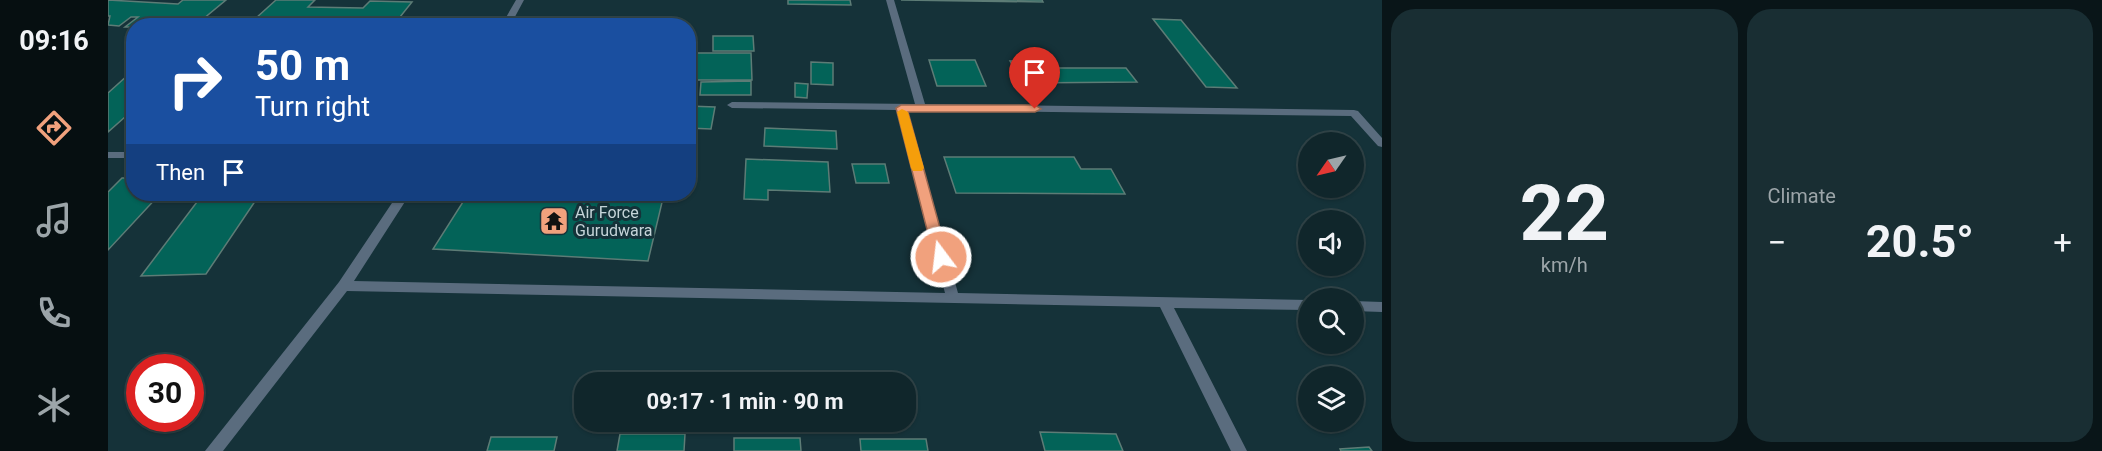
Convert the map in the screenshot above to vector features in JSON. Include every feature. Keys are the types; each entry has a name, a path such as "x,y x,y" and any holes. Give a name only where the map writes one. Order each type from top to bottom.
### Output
{"street":[{"path":"510,18 520,0"},
{"path":"890,0 921,107"},
{"path":"732,105 1354,113 1382,144"},
{"path":"901,108 952,299"},
{"path":"108,155 126,155"},
{"path":"213,451 344,285 399,201"},
{"path":"344,285 1298,305"},
{"path":"1164,302 1239,451"},
{"path":"1364,306 1382,306"}],"building":[{"path":"108,0 178,4 183,0 226,0 204,18 131,17 126,18 126,21 119,26 108,25 110,16 108,16"},
{"path":"276,0 315,0 308,7 363,8 370,1 412,2 399,18 256,18"},
{"path":"788,0 850,0 851,5 788,4"},
{"path":"901,0 1042,0 1043,2"},
{"path":"1153,19 1181,20 1237,88 1206,87"},
{"path":"713,36 753,36 754,51 713,51"},
{"path":"696,53 751,53 752,80 696,80"},
{"path":"929,60 975,60 986,86 937,86"},
{"path":"1051,60 1056,68 1126,68 1137,82 1023,83 1010,61"},
{"path":"811,62 833,63 833,85 811,84"},
{"path":"126,77 126,116 108,132 108,93"},
{"path":"751,81 751,95 700,95 701,82"},
{"path":"795,83 808,84 807,98 795,97"},
{"path":"696,106 715,107 711,129 696,128"},
{"path":"765,128 836,131 837,149 764,146"},
{"path":"944,157 1074,157 1081,169 1111,169 1125,194 956,193"},
{"path":"746,159 828,162 830,192 768,190 768,200 744,199"},
{"path":"852,164 885,164 889,183 856,183"},
{"path":"122,178 126,178 126,201 154,201 108,250 108,192"},
{"path":"198,201 255,201 206,274 141,276"},
{"name":"Air Force Gurudwara","path":"464,201 662,201 648,261 433,249"},
{"path":"1040,432 1116,434 1123,451 1045,451"},
{"path":"620,434 685,434 684,451 617,451"},
{"path":"491,437 557,437 554,451 487,451"},
{"path":"734,438 800,438 801,451 734,451"},
{"path":"860,439 926,439 928,451 861,451"},
{"path":"1369,447 1372,451 1341,451 1340,449"}],"slow traffic":[{"path":"902,112 917,168"}],"place":[{"name":"Air Force Gurudwara","path":"554,221"}],"route":[{"path":"941,257 901,108 1035,109"}]}
